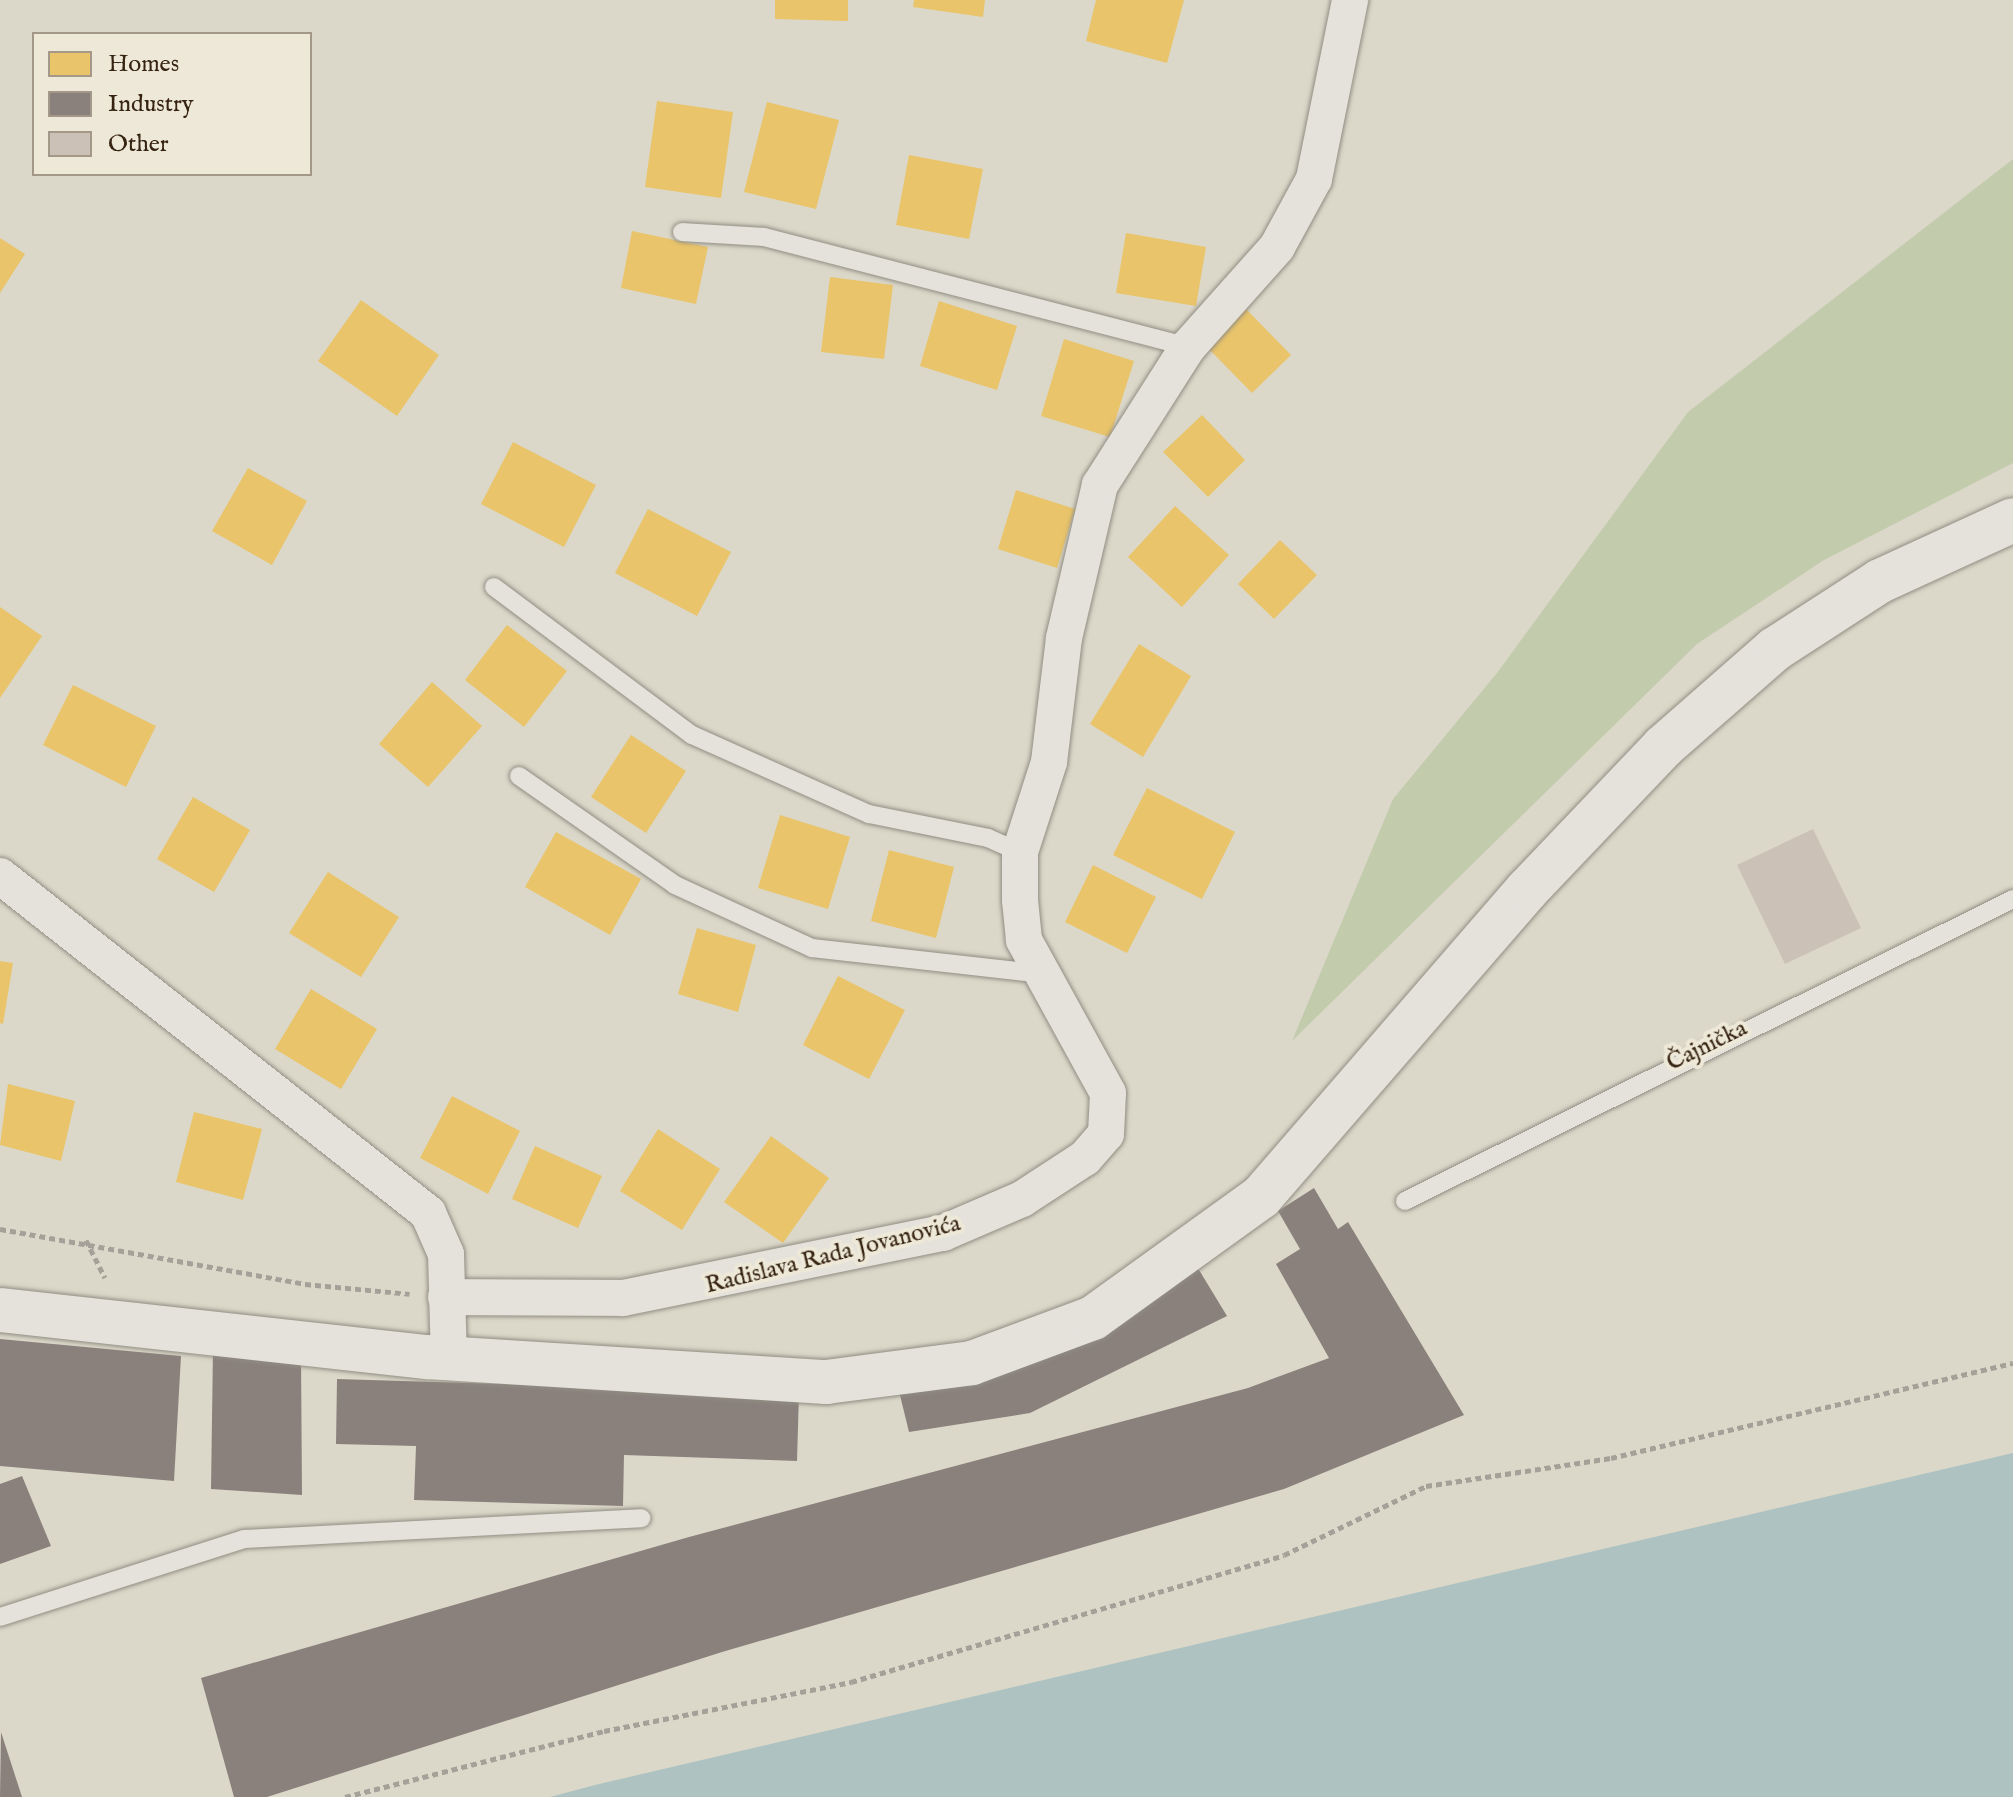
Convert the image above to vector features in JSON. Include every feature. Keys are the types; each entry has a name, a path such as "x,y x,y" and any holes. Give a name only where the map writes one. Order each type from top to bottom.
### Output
{"main road":[{"path":"0,1310 449,1359 826,1382 972,1363 1093,1318 1261,1197 1527,890 1663,747 1775,649 1880,581 2013,520"}],"street":[{"name":"Radislava Rada Jovanovića","path":"446,1297 623,1298 704,1287 943,1233 1022,1199 1085,1158 1106,1134 1108,1093 1085,1041 1024,940 1020,852 1049,762 1064,638 1100,485 1188,347 1277,247 1314,179 1350,0"},
{"path":"2,871 428,1213 446,1254 449,1359"}],"lane":[{"path":"682,232 764,237 1188,347"},
{"path":"494,587 692,735 869,814 988,838 1020,852"},
{"path":"519,776 675,885 812,948 1044,974"},
{"name":"Čajnička","path":"1405,1201 2013,899"},
{"path":"0,1617 244,1539 641,1518"}],"path":[{"path":"0,1229 305,1284 446,1297"},
{"path":"345,1797 590,1734 851,1682 1284,1555 1426,1486 1611,1458 2013,1363"}],"green space":[{"path":"2013,159 2013,463 1824,560 1697,644 1292,1041 1393,799 1497,673 1688,412"}],"shaded area":[{"path":"2013,1453 2013,1797 550,1797 595,1785"}],"building: Homes":[{"path":"775,0 848,0 848,21 775,19"},
{"path":"914,0 985,0 983,17 913,7"},
{"path":"1096,0 1184,0 1167,63 1086,41"},
{"path":"657,101 733,112 721,198 645,187"},
{"path":"767,102 839,120 816,209 744,192"},
{"path":"909,155 983,169 969,239 896,225"},
{"path":"632,231 708,247 696,304 621,288"},
{"path":"1126,233 1206,247 1196,306 1116,293"},
{"path":"0,238 25,254 0,293"},
{"path":"830,277 893,285 884,359 821,352"},
{"path":"361,300 439,355 397,416 318,361"},
{"path":"939,301 1017,326 997,390 920,366"},
{"path":"1246,309 1291,355 1252,393 1207,347"},
{"path":"1064,339 1134,361 1110,437 1041,416"},
{"path":"1202,415 1245,460 1208,497 1163,452"},
{"path":"513,442 596,485 564,547 481,504"},
{"path":"248,468 307,501 272,565 212,531"},
{"path":"1016,490 1075,509 1057,568 998,549"},
{"path":"1175,506 1229,555 1182,607 1128,557"},
{"path":"648,509 731,552 697,616 615,573"},
{"path":"1280,540 1317,575 1274,619 1238,584"},
{"path":"0,607 42,636 0,698"},
{"path":"507,625 567,671 524,727 465,680"},
{"path":"1139,644 1191,676 1143,757 1090,724"},
{"path":"432,682 482,726 428,787 379,744"},
{"path":"73,685 156,726 126,787 43,745"},
{"path":"631,735 686,771 646,833 591,797"},
{"path":"1147,788 1235,832 1202,899 1113,855"},
{"path":"193,797 250,830 214,892 157,859"},
{"path":"780,815 850,837 828,909 758,888"},
{"path":"556,832 641,879 610,935 525,887"},
{"path":"889,850 954,867 936,938 871,921"},
{"path":"1093,865 1156,897 1127,953 1065,922"},
{"path":"328,872 399,917 361,977 289,933"},
{"path":"697,928 756,945 738,1012 678,994"},
{"path":"0,961 13,963 3,1024 0,1023"},
{"path":"838,976 905,1010 869,1079 803,1045"},
{"path":"311,989 377,1029 341,1089 275,1049"},
{"path":"8,1084 75,1101 61,1161 0,1145"},
{"path":"452,1096 520,1131 488,1194 420,1158"},
{"path":"194,1112 262,1129 243,1200 176,1182"},
{"path":"658,1129 720,1169 682,1230 620,1191"},
{"path":"771,1136 829,1178 783,1243 724,1202"},
{"path":"535,1146 602,1176 578,1228 512,1199"}],"building: Industry":[{"path":"1314,1188 1338,1229 1348,1222 1464,1415 1284,1489 722,1652 267,1797 234,1797 201,1678 689,1537 1248,1388 1329,1358 1276,1264 1300,1249 1278,1211"},
{"path":"1196,1265 1227,1316 1030,1413 909,1432 897,1383"},
{"path":"0,1339 181,1356 174,1481 0,1466"},
{"path":"213,1348 301,1357 302,1495 211,1489"},
{"path":"337,1379 799,1393 797,1461 624,1455 623,1506 414,1500 416,1446 336,1444"},
{"path":"22,1476 51,1546 0,1564 0,1484"},
{"path":"1,1732 22,1797 0,1797"}],"building: Other":[{"path":"1813,829 1861,928 1785,964 1737,865"}]}
